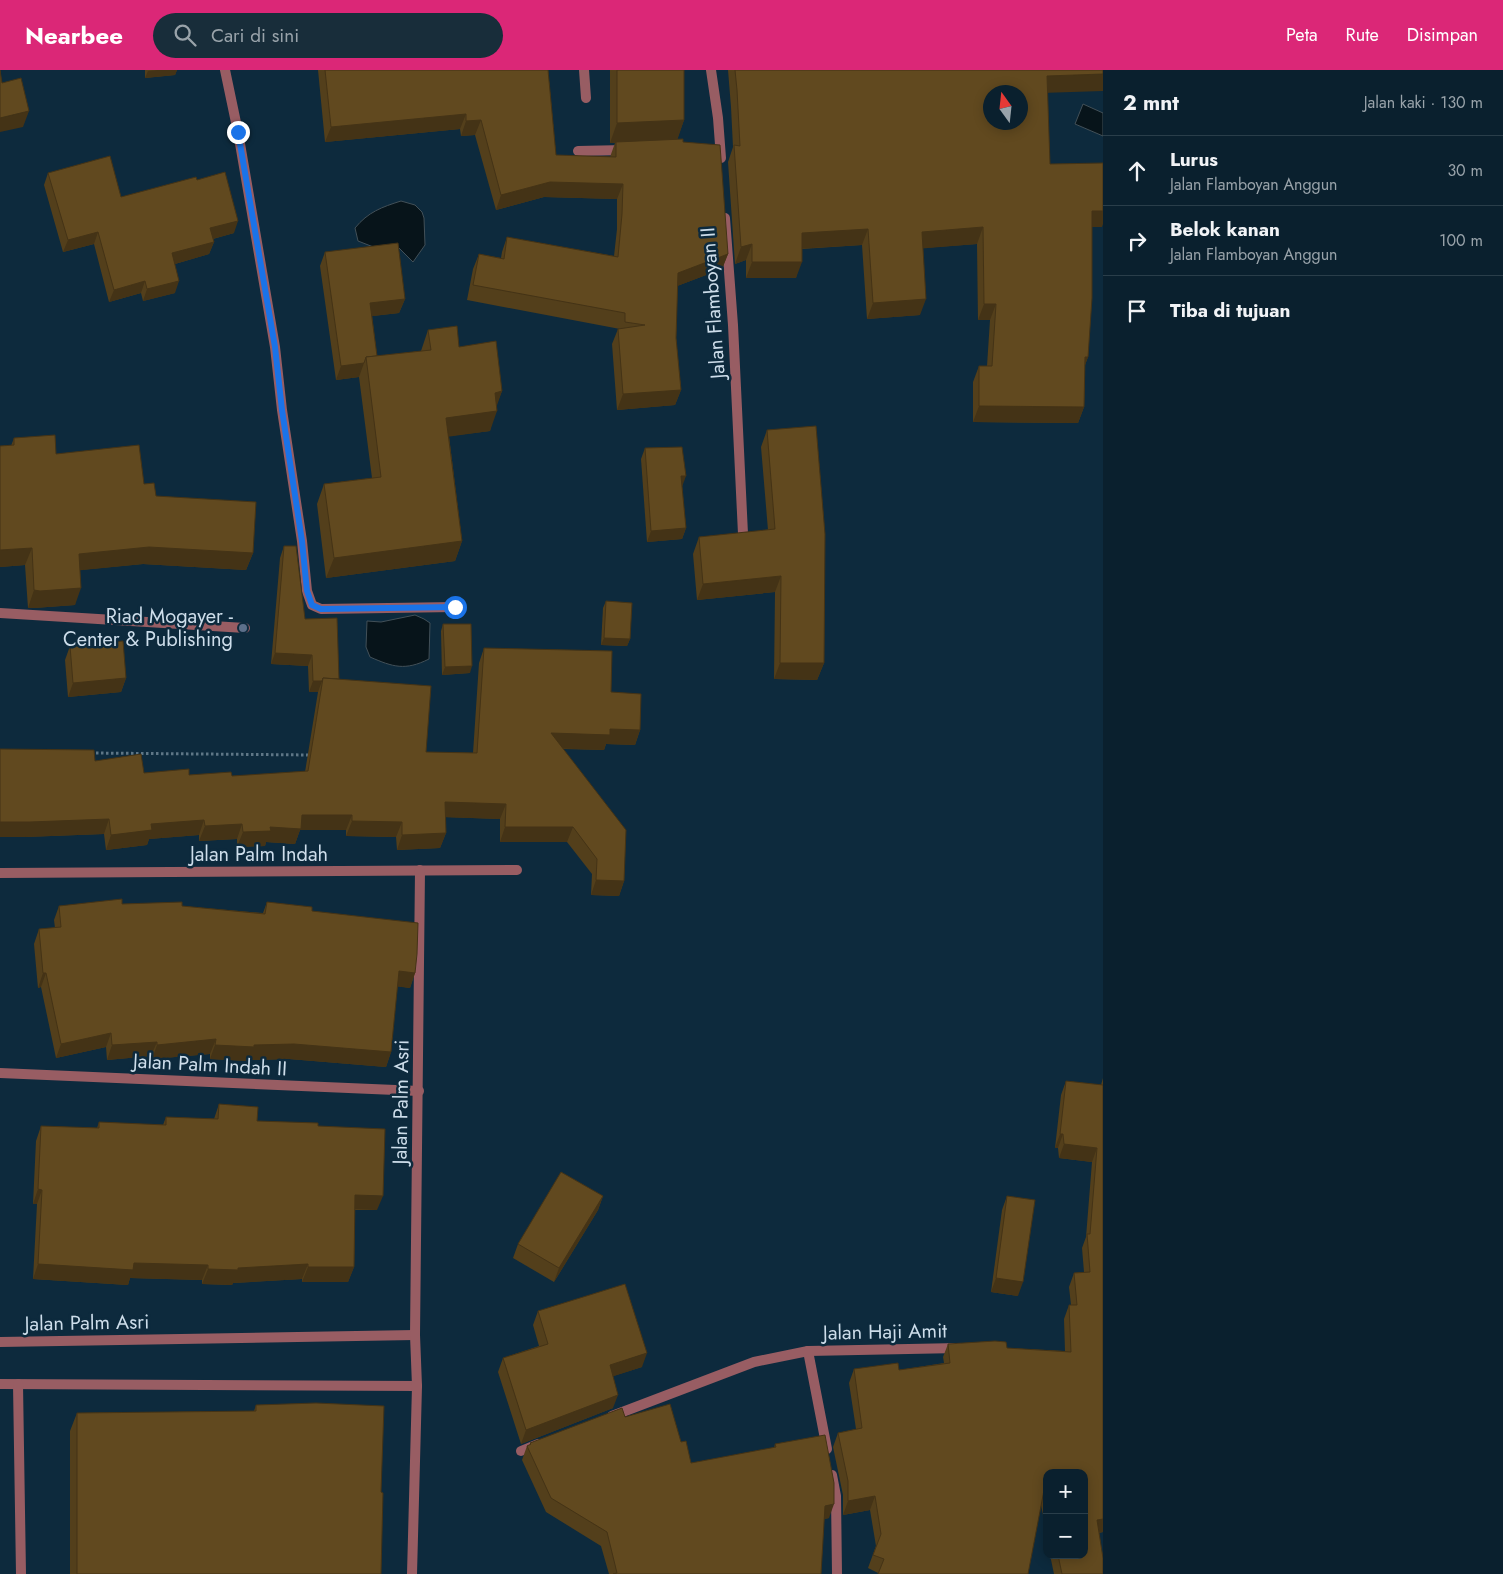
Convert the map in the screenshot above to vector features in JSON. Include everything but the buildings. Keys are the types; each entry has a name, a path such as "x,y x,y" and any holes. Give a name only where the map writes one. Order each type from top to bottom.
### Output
{"street":[{"path":"225,70 240,141 275,347 282,410 302,541 307,591 311,604 321,609 455,607"},
{"path":"584,70 586,98"},
{"path":"711,70 718,118 715,146 721,165"},
{"path":"578,151 638,150"},
{"name":"Jalan Flamboyan II","path":"724,204 733,325 744,534"},
{"path":"0,613 245,628"},
{"name":"Jalan Palm Asri","path":"412,1574 417,1386 415,1335 420,870"},
{"name":"Jalan Palm Indah","path":"0,872 517,870"},
{"name":"Jalan Palm Indah II","path":"0,1073 418,1091"},
{"name":"Jalan Palm Asri","path":"0,1342 415,1335"},
{"name":"Jalan Haji Amit","path":"602,1420 754,1362 808,1351 969,1348"},
{"path":"808,1351 836,1496 837,1574"},
{"path":"0,1384 417,1386"},
{"path":"18,1384 21,1574"},
{"path":"521,1451 548,1440"}],"path":[{"path":"89,753 316,755"}],"shaded area":[{"path":"1083,104 1103,113 1103,136 1075,124"},
{"path":"401,201 415,205 422,212 424,218 425,245 413,262 398,247 376,248 358,241 355,228 376,211"},
{"path":"415,615 430,623 429,659 413,665 399,666 370,657 366,647 367,621 381,622"}],"place":[{"name":"Riad Mogayer - Center & Publishing","path":"243,628"}],"route":[{"path":"238,132 275,347 282,410 302,541 307,591 311,604 321,609 455,607"}]}
